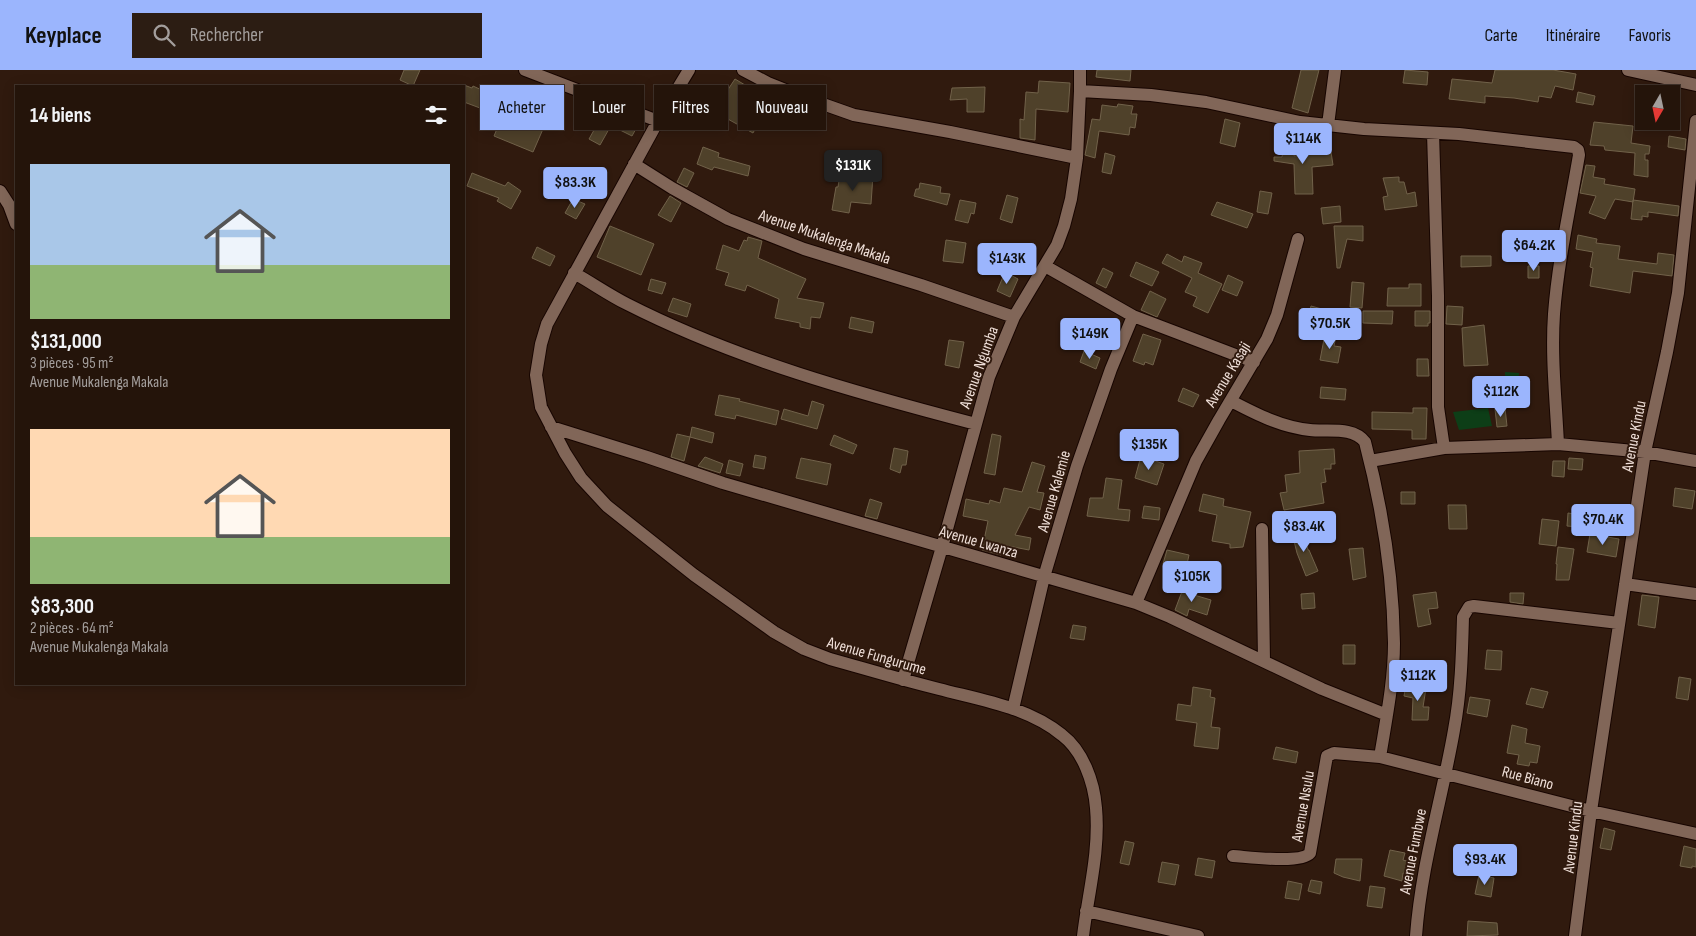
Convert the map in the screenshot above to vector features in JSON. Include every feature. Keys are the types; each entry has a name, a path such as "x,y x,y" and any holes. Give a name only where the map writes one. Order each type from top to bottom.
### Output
{"street":[{"path":"524,70 654,119"},
{"name":"Avenue Fungurume","path":"680,85 689,70"},
{"path":"743,70 786,90 854,115 1077,158"},
{"name":"Avenue Ngumba","path":"903,680 989,377 1014,317 1045,266 1064,226 1071,199 1077,158 1080,70"},
{"path":"1328,125 1335,70"},
{"path":"1628,70 1696,85"},
{"path":"1080,91 1199,101 1300,122 1574,147 1578,150 1579,155 1554,314 1553,337 1558,444"},
{"name":"Avenue Kindu","path":"1575,936 1645,452 1668,352 1678,294 1696,121"},
{"name":"Avenue Fungurume","path":"654,128 547,324 536,375 541,407 551,427 581,478 607,506 665,553 774,632 804,649 830,659 1013,709 1047,724 1063,735 1076,748 1086,766 1096,806 1095,858 1083,936"},
{"path":"1433,133 1438,287 1438,407 1444,448"},
{"name":"Avenue Mukalenga Makala","path":"634,164 728,219 804,249 921,285 1014,317"},
{"path":"0,191 9,205 15,221"},
{"name":"Avenue Kasaji","path":"1136,603 1196,461 1218,420 1267,339 1277,314 1298,239"},
{"path":"1045,266 1134,316 1254,362"},
{"path":"574,273 625,303 676,327 746,356 898,404 976,424"},
{"name":"Avenue Kalemie","path":"1013,709 1044,577 1084,444 1118,352 1134,316"},
{"path":"1231,401 1266,418 1292,427 1355,433 1365,442 1378,503 1391,593 1394,644 1387,715 1380,757"},
{"name":"Avenue Lwanza","path":"551,427 723,483 1136,603 1170,617 1322,689 1387,715"},
{"path":"1370,461 1444,448 1558,444 1645,452 1696,461"},
{"path":"1262,528 1264,661"},
{"path":"1625,584 1696,594"},
{"name":"Avenue Fumbwe","path":"1416,936 1421,886 1454,729 1462,668 1463,617 1469,607 1619,623"},
{"name":"Rue Biano","path":"1326,761 1329,754 1334,753 1380,757 1592,811 1696,834"},
{"name":"Avenue Nsulu","path":"1233,856 1296,858 1308,856 1326,761"},
{"path":"1086,911 1198,936"}],"green space":[{"path":"1505,372 1519,373 1518,395 1501,394 1502,376 1505,376"},
{"path":"1488,408 1492,426 1459,430 1453,412"}],"building":[{"path":"404,70 420,70 413,85 400,80"},
{"path":"1097,70 1131,70 1130,81 1096,77"},
{"path":"1301,70 1319,70 1308,113 1292,108"},
{"path":"1405,70 1428,72 1427,85 1403,83"},
{"path":"1495,70 1553,70 1576,74 1573,90 1555,86 1551,98 1539,96 1538,102 1485,96 1485,103 1449,99 1452,79 1492,83"},
{"path":"735,79 745,85 738,85 738,125 728,119 728,90"},
{"path":"1039,81 1070,83 1068,112 1036,109 1035,140 1020,138 1020,119 1024,120 1026,92 1038,93"},
{"path":"465,85 472,88 473,86 480,89 480,108 465,102"},
{"path":"985,87 984,112 967,112 967,99 950,100 952,88"},
{"path":"1578,92 1595,96 1593,105 1576,102"},
{"path":"1118,104 1133,106 1131,114 1137,114 1135,128 1130,127 1129,135 1099,131 1095,158 1085,155 1092,119 1100,120 1102,105 1117,107"},
{"path":"1225,119 1240,123 1235,147 1220,143"},
{"path":"1594,122 1633,126 1631,143 1650,146 1649,154 1645,154 1645,160 1648,160 1648,177 1634,175 1635,153 1605,150 1604,146 1590,145"},
{"path":"496,130 543,130 533,152 494,136"},
{"path":"594,130 608,130 600,145 589,139"},
{"path":"620,130 635,130 632,136"},
{"path":"1669,136 1686,139 1685,150 1668,147"},
{"path":"1285,137 1297,138 1294,156 1331,152 1333,165 1312,167 1313,194 1295,194 1294,164 1274,161 1274,157 1282,157"},
{"path":"703,147 719,153 718,157 750,166 748,176 714,167 712,170 697,164"},
{"path":"1105,153 1115,156 1111,174 1102,172"},
{"path":"1586,165 1595,166 1593,177 1605,179 1604,184 1635,189 1633,202 1615,199 1605,219 1589,213 1596,196 1580,193"},
{"path":"684,168 694,173 687,187 677,182"},
{"path":"472,173 505,186 508,182 521,191 511,209 497,201 499,198 467,186"},
{"path":"840,174 852,176 873,175 871,204 851,202 849,213 832,210"},
{"path":"1399,177 1399,182 1404,182 1407,194 1415,192 1417,206 1385,210 1383,197 1388,196 1383,178"},
{"path":"920,183 941,187 940,193 950,194 947,205 914,196 916,189 919,189"},
{"path":"1260,191 1272,193 1268,214 1257,212"},
{"path":"1007,195 1018,198 1012,223 1000,219"},
{"path":"670,196 681,203 671,222 658,215"},
{"path":"573,199 585,204 576,219 565,213"},
{"path":"960,200 976,203 974,214 971,213 968,223 955,220"},
{"path":"1633,200 1679,206 1678,216 1648,212 1648,217 1642,216 1642,220 1631,219"},
{"path":"1217,202 1253,214 1247,228 1211,215"},
{"path":"1340,206 1341,222 1323,224 1321,208"},
{"path":"610,226 654,244 641,275 597,257"},
{"path":"1334,226 1363,226 1363,241 1347,239 1340,268 1337,268"},
{"path":"1578,235 1597,239 1596,243 1620,246 1618,259 1657,264 1658,253 1674,255 1672,276 1633,271 1630,293 1590,286 1593,268 1590,267 1593,252 1576,249"},
{"path":"748,237 762,241 758,258 806,279 797,298 824,303 820,318 811,317 810,329 800,327 800,323 775,318 779,299 747,285 745,291 725,285 729,273 716,269 723,245 739,251 744,240 747,241"},
{"path":"946,240 966,243 963,263 943,261"},
{"path":"537,247 555,256 550,266 532,258"},
{"path":"1167,254 1182,262 1184,256 1202,263 1198,273 1222,284 1208,313 1193,306 1197,297 1185,292 1192,278 1162,263"},
{"path":"1461,256 1491,256 1491,266 1461,267"},
{"path":"1136,262 1159,272 1152,286 1130,276"},
{"path":"1528,266 1539,266 1539,278 1528,278"},
{"path":"1103,268 1113,273 1106,288 1096,283"},
{"path":"1005,272 1018,279 1010,297 997,291"},
{"path":"1228,275 1243,282 1237,296 1222,290"},
{"path":"651,279 666,283 662,294 648,290"},
{"path":"1352,282 1364,283 1362,308 1350,307"},
{"path":"1409,284 1421,284 1421,306 1387,306 1388,288 1409,288"},
{"path":"1150,291 1166,299 1157,317 1141,310"},
{"path":"673,298 691,304 687,317 668,311"},
{"path":"1311,306 1329,311 1324,330 1306,326"},
{"path":"1447,306 1463,307 1462,325 1446,324"},
{"path":"1363,311 1393,311 1392,324 1363,323"},
{"path":"1415,311 1430,311 1430,323 1428,323 1428,326 1415,326"},
{"path":"851,317 874,322 872,333 849,328"},
{"path":"1484,325 1488,365 1464,366 1462,328"},
{"path":"1143,334 1161,340 1153,365 1145,362 1144,365 1133,361"},
{"path":"1325,334 1336,336 1334,346 1341,347 1338,363 1320,360"},
{"path":"949,340 964,342 959,368 945,365"},
{"path":"1084,351 1100,358 1096,369 1080,362"},
{"path":"1417,359 1428,359 1429,376 1417,376"},
{"path":"1321,387 1346,389 1345,400 1320,398"},
{"path":"1183,388 1199,395 1193,407 1178,401"},
{"path":"719,395 740,399 739,401 779,411 776,425 736,415 735,419 715,415"},
{"path":"812,401 824,405 817,429 781,419 784,409 808,416"},
{"path":"1413,408 1427,408 1426,439 1412,439 1412,430 1372,429 1372,412 1413,413"},
{"path":"1505,408 1507,426 1497,427 1495,409"},
{"path":"692,427 714,433 712,443 690,437"},
{"path":"677,434 690,437 684,461 671,457"},
{"path":"992,434 1001,436 995,475 984,473"},
{"path":"834,435 857,445 853,454 830,445"},
{"path":"894,448 908,451 906,465 902,465 900,473 890,469"},
{"path":"1334,449 1335,464 1331,464 1331,469 1324,469 1326,482 1321,483 1324,503 1284,510 1280,493 1287,492 1285,475 1300,473 1299,451"},
{"path":"755,455 766,457 764,469 753,467"},
{"path":"1141,456 1164,464 1157,485 1135,478"},
{"path":"705,457 723,464 720,473 698,466"},
{"path":"801,458 831,464 827,485 796,478"},
{"path":"1569,458 1583,459 1582,470 1568,469"},
{"path":"729,460 743,464 740,476 726,473"},
{"path":"1553,461 1565,461 1564,477 1552,476"},
{"path":"1032,462 1045,466 1037,492 1044,493 1040,510 1029,507 1015,535 1031,538 1029,550 1003,545 1001,555 982,550 988,521 963,516 966,499 989,504 990,500 1000,503 1004,488 1022,492"},
{"path":"1106,478 1122,480 1118,509 1130,510 1129,521 1087,516 1090,498 1103,498"},
{"path":"1675,488 1695,491 1692,509 1673,506"},
{"path":"1401,492 1415,492 1415,504 1401,504"},
{"path":"1203,494 1224,499 1223,506 1251,512 1243,547 1230,548 1230,544 1212,541 1217,515 1199,511"},
{"path":"870,499 882,503 877,519 865,516"},
{"path":"1448,505 1466,505 1467,529 1449,529"},
{"path":"1144,506 1160,508 1159,520 1142,518"},
{"path":"1568,513 1581,515 1579,527 1567,526"},
{"path":"1542,519 1559,521 1556,546 1539,544"},
{"path":"1303,530 1308,550 1318,571 1306,576 1292,533"},
{"path":"1590,534 1619,539 1616,557 1587,552"},
{"path":"1558,547 1574,549 1569,580 1556,580"},
{"path":"1363,548 1366,577 1353,580 1349,549"},
{"path":"1167,550 1189,555 1186,569 1163,564"},
{"path":"1184,586 1196,590 1194,595 1211,600 1207,615 1189,609 1187,616 1175,610"},
{"path":"1436,592 1438,608 1428,609 1431,624 1418,627 1413,595"},
{"path":"1314,593 1315,608 1302,609 1301,594"},
{"path":"1510,593 1524,593 1523,604 1510,602"},
{"path":"1642,595 1659,597 1655,628 1638,625"},
{"path":"1073,625 1086,627 1084,640 1070,638"},
{"path":"1343,645 1355,645 1355,664 1343,664"},
{"path":"1487,650 1502,651 1501,670 1485,669"},
{"path":"1679,677 1691,679 1688,700 1676,698"},
{"path":"1406,685 1426,688 1423,707 1429,707 1428,720 1412,720 1413,698 1404,696"},
{"path":"1193,687 1211,690 1210,697 1215,698 1211,727 1220,728 1218,749 1194,746 1197,723 1176,720 1178,704 1191,706"},
{"path":"1531,688 1548,692 1543,708 1526,704"},
{"path":"1470,697 1490,700 1487,717 1467,713"},
{"path":"1512,725 1527,729 1525,743 1540,746 1537,763 1530,762 1529,766 1517,764 1519,755 1507,753"},
{"path":"1276,747 1298,752 1296,763 1273,759"},
{"path":"1604,828 1615,831 1611,850 1600,848"},
{"path":"1125,841 1134,843 1129,865 1120,863"},
{"path":"1684,846 1696,849 1696,867 1680,866"},
{"path":"1390,850 1405,853 1403,860 1410,862 1408,874 1403,873 1402,881 1384,876"},
{"path":"1198,858 1215,861 1212,878 1195,875"},
{"path":"1336,859 1362,859 1360,881 1334,873"},
{"path":"1162,862 1179,865 1175,885 1158,882"},
{"path":"1479,875 1494,878 1491,897 1475,894"},
{"path":"1311,880 1322,882 1320,894 1308,891"},
{"path":"1288,881 1302,884 1299,900 1285,898"},
{"path":"1370,886 1385,888 1382,908 1367,906"},
{"path":"1468,921 1497,923 1498,935 1467,936"}]}
